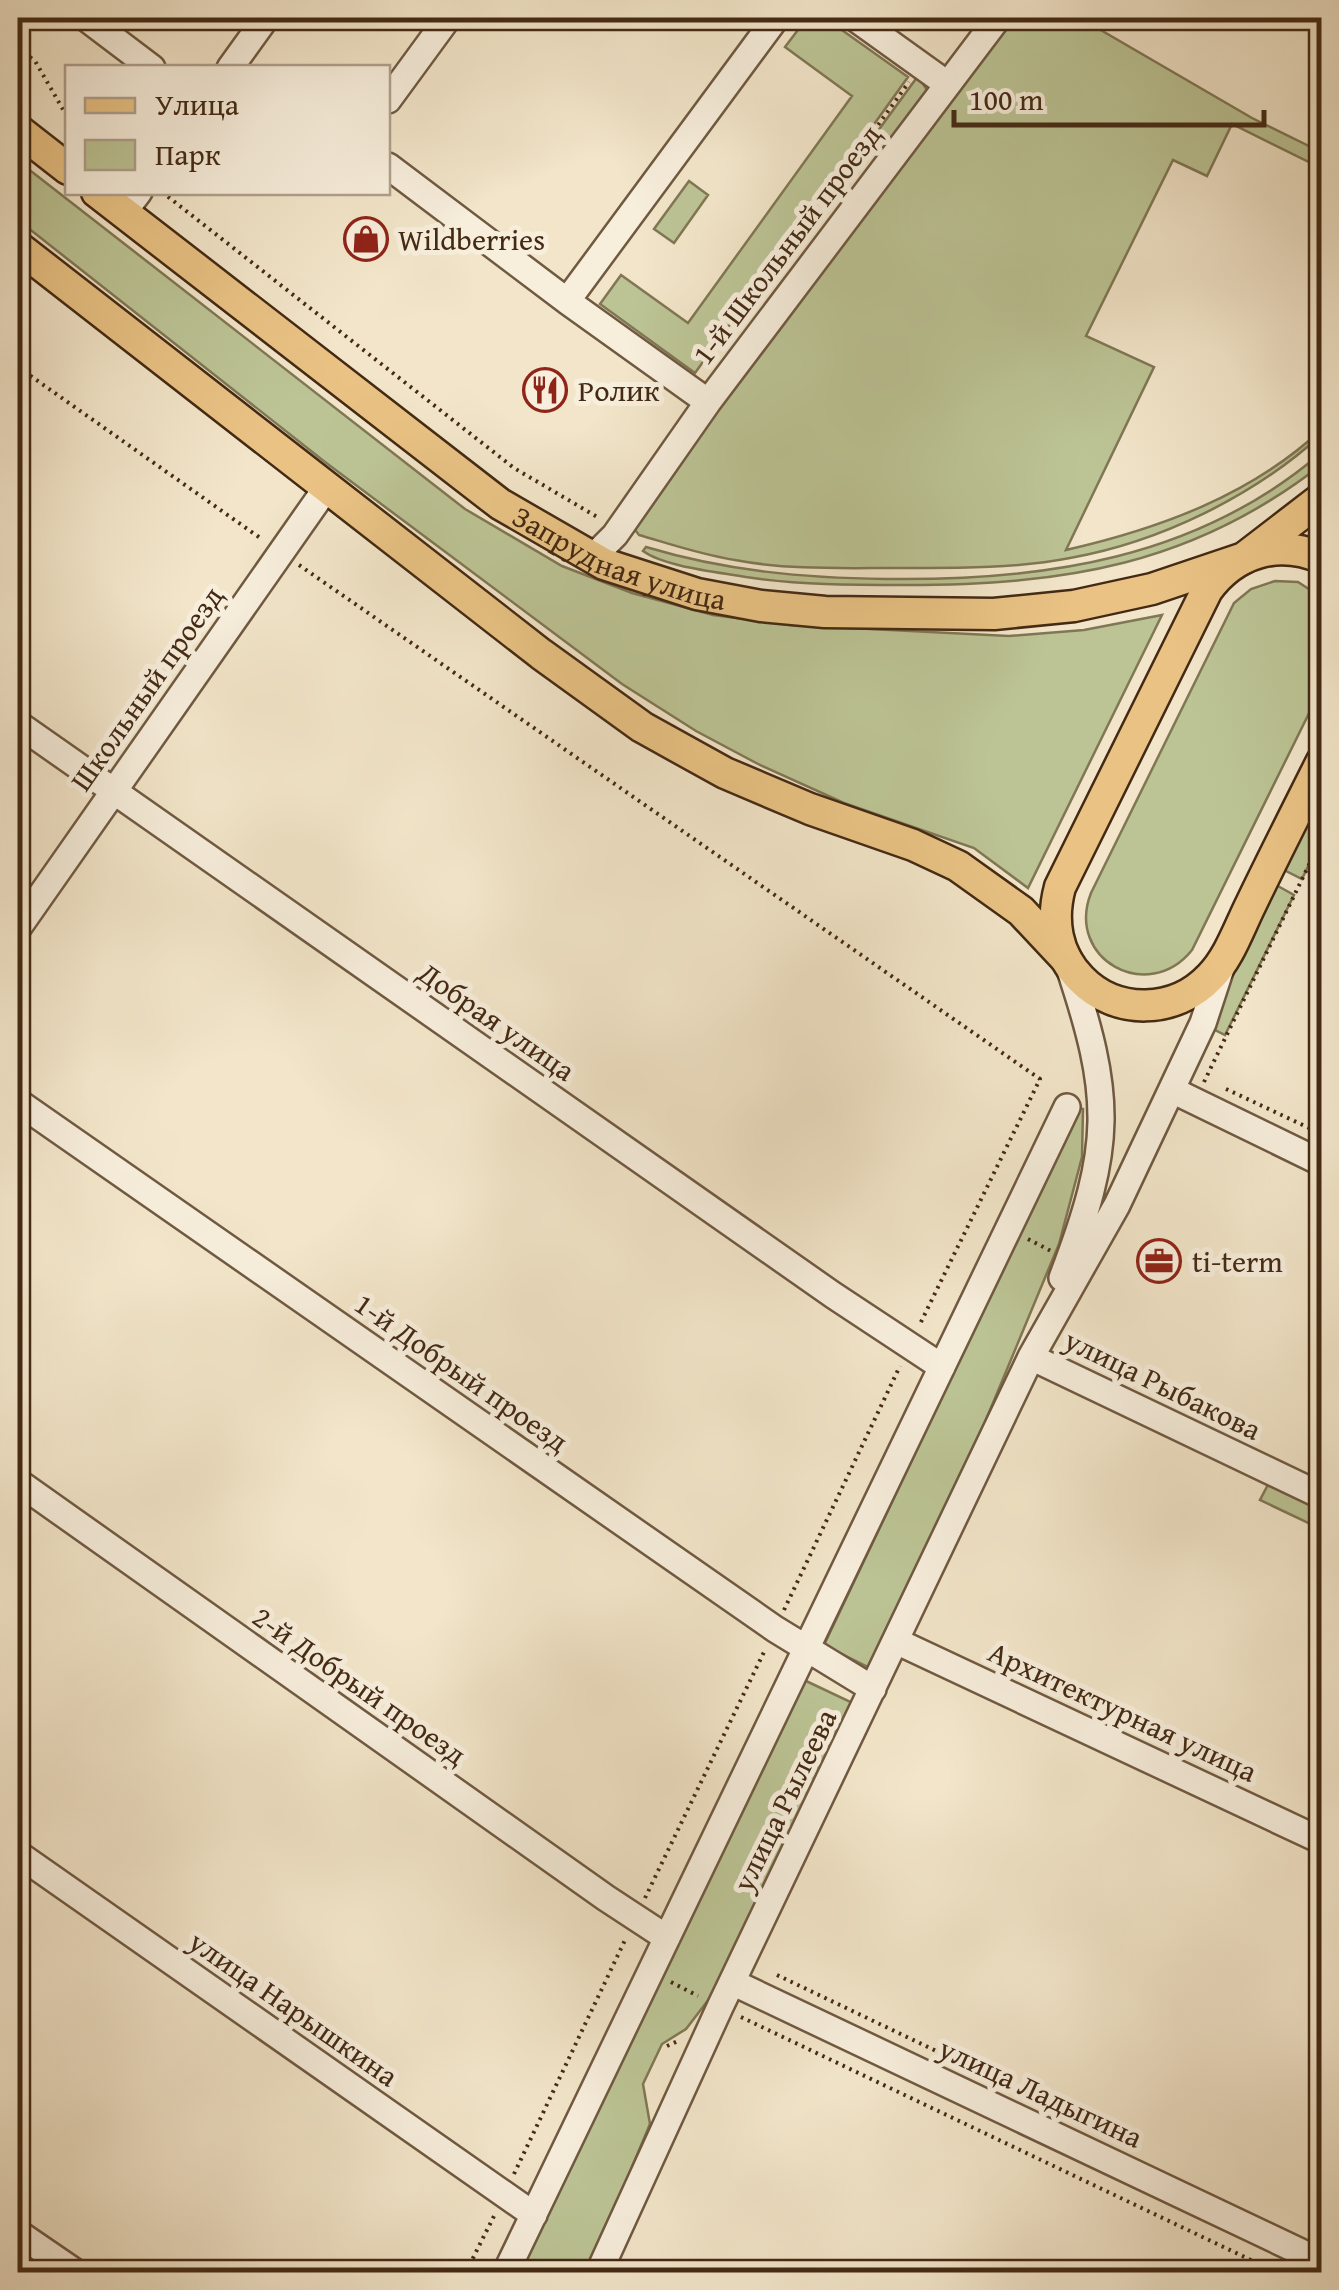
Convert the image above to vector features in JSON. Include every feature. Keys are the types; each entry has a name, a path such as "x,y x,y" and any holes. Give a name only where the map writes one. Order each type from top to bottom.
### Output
{"main road":[{"path":"18,130 65,167"},
{"name":"Запрудная улица","path":"106,195 131,203 488,496 592,558 666,585 760,606 825,612 978,614 1042,611 1105,601 1244,558"},
{"path":"18,247 568,674 642,726 724,773 958,866 1020,911 1066,959"},
{"path":"1322,498 1224,570 1206,590 1064,876 1055,914 1058,940 1077,976 1098,993 1122,1003 1149,1006 1176,1000 1199,987 1226,954 1322,761"},
{"path":"1244,558 1287,549 1322,558"}],"street":[{"path":"86,18 115,26 149,65"},
{"path":"232,65 266,18"},
{"path":"390,97 448,18"},
{"path":"567,301 776,18"},
{"path":"856,18 947,84"},
{"name":"1-й Школьный проезд","path":"592,558 616,536 708,402 998,18"},
{"path":"390,168 708,402"},
{"name":"Школьный проезд","path":"18,928 327,487"},
{"name":"Добрая улица","path":"18,724 909,1348 942,1366"},
{"name":"улица Рылеева","path":"598,2272 1031,1357 1183,1096 1226,954"},
{"name":"улица Рылеева","path":"1031,1357 1083,1222 1095,1182 1102,1129 1099,1071 1066,959"},
{"path":"1183,1096 1322,1162"},
{"name":"1-й Добрый проезд","path":"18,1102 775,1629 873,1689"},
{"path":"506,2272 1066,1107"},
{"name":"улица Рыбакова","path":"1031,1357 1322,1496"},
{"name":"2-й Добрый проезд","path":"18,1482 667,1938"},
{"name":"Архитектурная улица","path":"896,1641 1322,1840"},
{"name":"улица Нарышкина","path":"18,1854 534,2215"},
{"name":"улица Ладыгина","path":"732,1982 1322,2262"},
{"path":"18,2232 74,2272"}],"path":[{"path":"18,48 36,61 65,113"},
{"path":"720,346 921,66"},
{"path":"166,195 514,468 603,521 616,536"},
{"path":"18,367 1040,1079 466,2272"},
{"path":"1183,1096 1322,838"},
{"path":"1222,1087 1322,1134"},
{"path":"975,1211 986,1217"},
{"path":"1021,1235 1055,1253"},
{"path":"618,1956 626,1960"},
{"path":"658,1976 708,2001"},
{"path":"777,1976 900,2032"},
{"path":"736,2015 1276,2272"}],"green space":[{"path":"807,18 825,18 908,77 695,373 600,304 621,275 688,323 852,96 785,47"},
{"path":"1008,18 1080,18 1252,118 1321,152 1321,168 1232,124 1207,176 1173,160 1086,336 1154,367 1066,550 1135,532 1201,507 1264,474 1321,430 1321,435 1266,478 1204,513 1138,541 1048,562 961,568 795,567 723,558 639,535 632,526 634,519"},
{"path":"918,76 927,90 926,98 891,139 872,139"},
{"path":"18,161 465,509 562,566 632,593 713,615 791,625 1009,636 1084,630 1162,615 1028,888 974,848 844,803 760,765 696,731 622,684 325,462 18,220"},
{"path":"689,181 708,195 674,243 654,229"},
{"path":"1321,453 1321,465 1273,499 1224,526 1175,547 1073,573 964,584 806,583 692,568 643,551 646,547 765,572 855,578 945,579 1060,568 1171,540 1223,518 1273,489"},
{"path":"1275,581 1298,582 1321,597 1321,689 1192,950 1174,966 1154,974 1134,974 1115,967 1100,955 1090,937 1086,917 1091,893 1234,603 1251,589"},
{"path":"1321,794 1321,839 1302,879 1284,870"},
{"path":"1276,885 1294,895 1225,1035 1207,1026"},
{"path":"1079,1108 1083,1109 1082,1157 1059,1244 921,1576 876,1671 824,1645"},
{"path":"1271,1479 1321,1504 1321,1529 1260,1500"},
{"path":"804,1680 857,1705 729,1973 686,2029 662,2044 643,2084 650,2124 588,2272 520,2272"}],"place":[{"name":"Wildberries","path":"366,239"},
{"name":"Ролик","path":"545,390"},
{"name":"ti-term","path":"1159,1261"}]}
